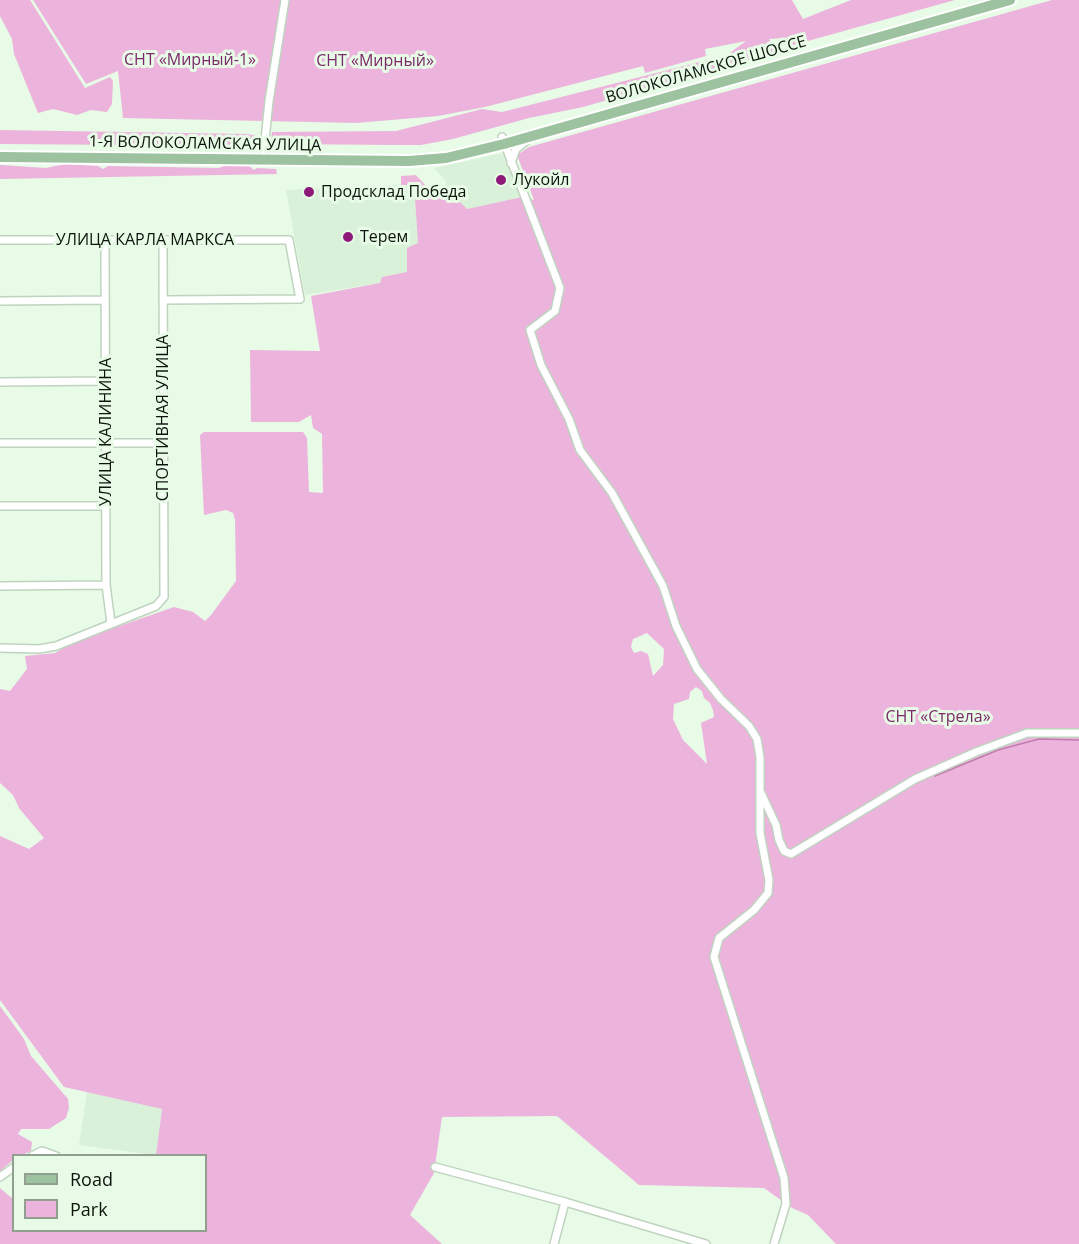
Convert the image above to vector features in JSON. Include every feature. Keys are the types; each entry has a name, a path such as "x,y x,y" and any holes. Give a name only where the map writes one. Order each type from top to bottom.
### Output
{"main road":[{"name":"ВОЛОКОЛАМСКОЕ ШОССЕ","path":"503,140 983,0"},
{"name":"ВОЛОКОЛАМСКОЕ ШОССЕ","path":"409,158 533,136 1010,0"},
{"name":"1-Я ВОЛОКОЛАМСКАЯ УЛИЦА","path":"0,151 409,158"},
{"name":"1-Я ВОЛОКОЛАМСКАЯ УЛИЦА","path":"0,157 263,156"}],"street":[{"path":"263,156 285,0"},
{"path":"511,163 516,149 533,136"},
{"path":"503,140 560,288 555,311 530,330 541,365 569,419 580,450 612,493 663,586 676,626 697,669 757,739 760,833 769,880 768,893 754,910 719,938 714,957 784,1178 786,1204 774,1244"},
{"name":"УЛИЦА КАРЛА МАРКСА","path":"0,240 289,240 300,299 163,300"},
{"name":"СПОРТИВНАЯ УЛИЦА","path":"111,623 156,606 164,597 163,240"},
{"name":"УЛИЦА КАЛИНИНА","path":"105,241 106,585 111,623"},
{"path":"0,301 105,300"},
{"path":"0,382 106,381"},
{"path":"0,443 162,443"},
{"path":"0,506 107,506"},
{"path":"0,586 106,585"},
{"path":"0,648 39,649 56,646 111,623"},
{"path":"760,791 776,825 784,851 791,854 915,779 976,752 1027,733 1079,733"},
{"path":"34,1154 42,1151 52,1154"},
{"path":"435,1167 706,1244"},
{"path":"554,1244 564,1202"}],"shaded area":[{"path":"503,153 522,197 467,209 452,203 445,180 434,168"},
{"path":"414,184 418,243 408,272 382,277 380,283 305,295 286,190"},
{"path":"87,1092 162,1109 156,1154 79,1145"}],"green space":[{"path":"0,0 30,0 85,88 110,77 113,81 112,104 107,112 91,110 77,115 53,109 38,113 14,54 12,39 0,16"},
{"path":"33,0 792,0 803,19 851,0 955,0 790,46 784,38 769,39 776,52 583,107 529,118 453,139 421,145 398,145 275,144 271,141 272,132 396,131 482,109 502,112 727,55 746,41 705,49 706,56 645,73 643,66 485,107 438,116 356,123 123,118 118,71 86,84"},
{"name":"СНТ «Стрела»","path":"1052,0 1079,0 1079,1244 836,1244 808,1215 792,1208 764,1188 639,1185 557,1116 442,1117 434,1173 410,1215 442,1244 0,1244 0,1188 12,1198 12,1232 207,1232 207,1154 156,1154 162,1109 64,1087 0,1000 0,836 29,849 44,838 19,808 13,795 0,783 0,689 10,691 27,669 25,656 55,653 71,643 174,607 193,612 205,621 211,615 236,581 235,520 233,513 226,510 204,515 200,435 204,432 303,432 307,438 309,492 323,493 322,434 313,428 311,415 299,422 251,422 250,350 320,351 311,296 380,283 382,277 407,272 407,248 418,243 414,185 401,185 401,176 416,175 426,186 445,194 452,203 459,201 467,209 522,197 534,200 517,155 529,147","holes":["647,633 664,649 663,665 653,676 648,654 641,651 634,653 631,647 633,639","696,687 702,691 704,698 710,703 714,717 701,723 707,764 683,740 673,719 674,704 689,699 690,692"]},
{"path":"0,130 258,136 255,146 0,144"},
{"path":"65,164 98,166 103,169 108,166 219,168 226,165 249,166 254,170 257,168 276,169 277,174 0,179 0,165 46,168"},
{"path":"0,1006 24,1039 31,1056 68,1099 69,1108 66,1118 49,1129 21,1129 18,1134 32,1142 31,1151 24,1154 12,1154 12,1161 0,1171"}],"waterway":[{"path":"935,776 998,750 1039,739 1079,740"}],"place":[{"name":"Лукойл","path":"501,180"},
{"name":"Продсклад Победа","path":"309,192"},
{"name":"Терем","path":"348,237"}],"park label":[{"name":"СНТ «Мирный-1»","path":"190,60"},
{"name":"СНТ «Мирный»","path":"375,61"}]}
